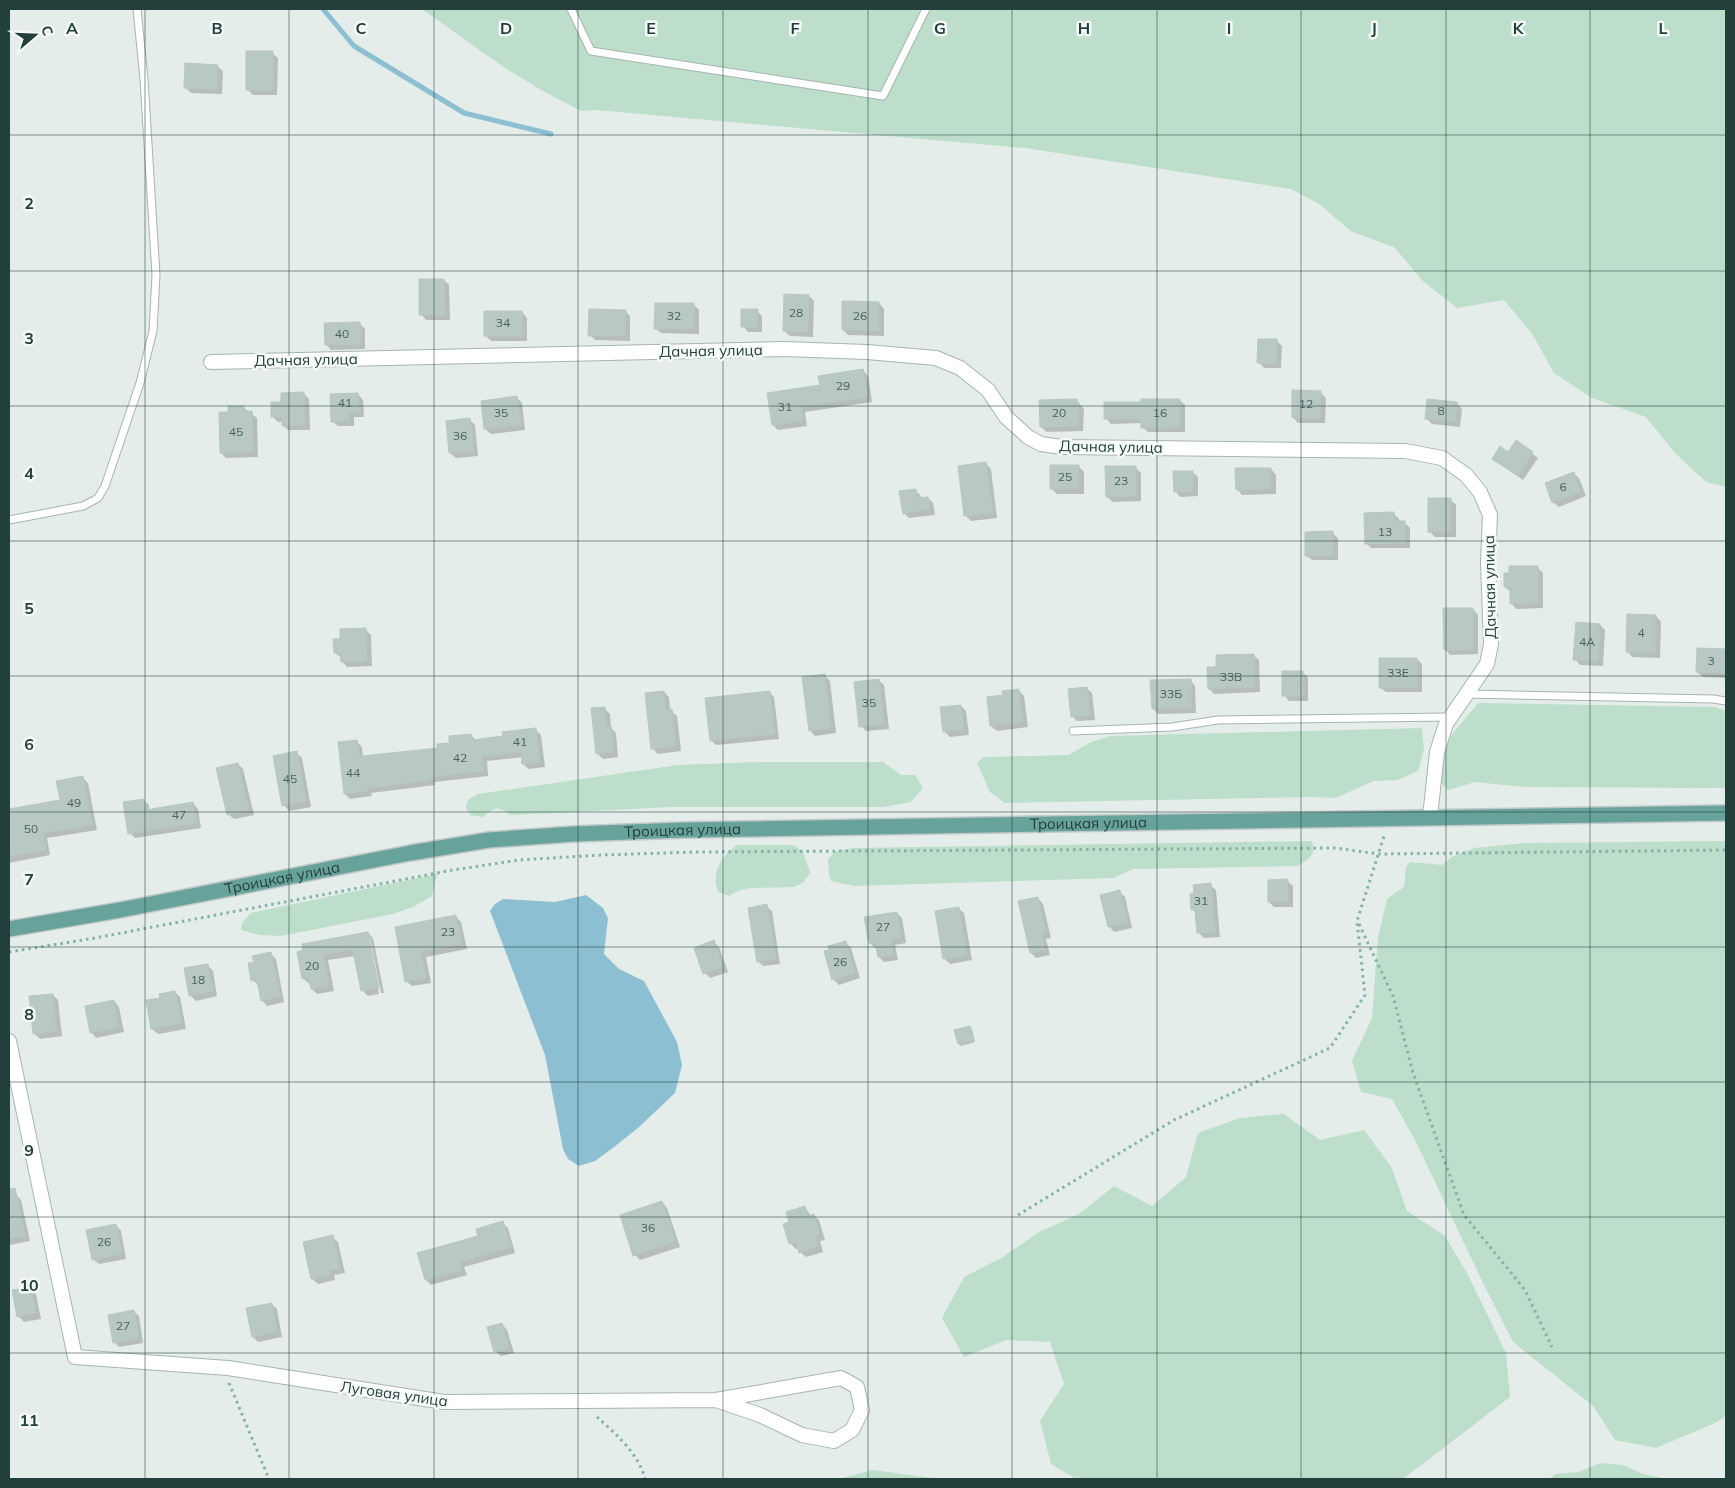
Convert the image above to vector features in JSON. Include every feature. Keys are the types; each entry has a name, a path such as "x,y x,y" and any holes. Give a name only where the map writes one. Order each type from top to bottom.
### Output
{"main road":[{"name":"Троицкая улица","path":"9,928 120,910 410,853 488,840 573,834 694,830 1726,813"}],"street":[{"name":"Дачная улица","path":"211,362 784,349 866,352 936,358 960,368 988,390 1006,417 1028,437 1041,444 1062,447 1405,451 1442,458 1466,475 1480,492 1490,515 1488,562 1491,644 1487,664 1446,724 1437,752 1430,817"},
{"name":"Луговая улица","path":"9,1041 75,1358 223,1368 444,1402 716,1400 841,1378 857,1387 862,1410 852,1430 834,1441 802,1435 760,1415 716,1400"}],"lane":[{"path":"9,520 84,506 98,498 105,486 140,383 153,331 156,275 144,79 137,9"},
{"path":"571,9 591,51 883,96 926,9"},
{"path":"1465,694 1713,699 1726,701"},
{"path":"1073,731 1172,727 1218,720 1450,717"}],"path":[{"path":"1018,1215 1174,1120 1330,1048 1364,995 1357,921 1390,818"},
{"path":"9,952 105,936 453,870 519,860 601,855 706,852 1335,848 1378,854 1726,850"},
{"path":"1357,921 1393,996 1413,1073 1464,1215 1525,1290 1552,1347"},
{"path":"223,1368 269,1479"},
{"path":"580,1401 620,1437 643,1470 645,1479"}],"green space":[{"path":"422,9 1726,9 1726,487 1706,482 1674,452 1646,417 1592,398 1554,373 1533,335 1504,300 1457,308 1423,281 1394,247 1352,232 1319,204 1291,189 1025,148 596,110 581,111 541,90 502,66"},
{"path":"1478,703 1715,707 1726,711 1726,788 1524,787 1475,782 1448,790 1439,776 1442,752 1451,737"},
{"path":"1422,728 1424,749 1418,771 1397,780 1374,781 1335,798 1005,803 990,792 977,763 983,757 1069,755 1089,743 1110,736"},
{"path":"758,762 883,762 901,775 915,775 923,788 911,802 883,807 671,807 511,815 497,808 483,817 470,815 466,807 468,800 478,794 678,765"},
{"path":"1312,841 1312,854 1297,866 1133,869 1113,878 855,886 831,881 828,859 836,851 854,848"},
{"path":"1726,841 1726,1416 1715,1423 1656,1448 1615,1440 1593,1406 1513,1342 1415,1140 1392,1099 1361,1092 1352,1061 1372,1018 1378,937 1387,899 1404,887 1406,867 1410,862 1442,865 1452,857 1474,848 1525,843"},
{"path":"737,845 794,845 803,852 810,873 804,882 794,887 751,888 740,890 729,896 718,892 716,872 718,866"},
{"path":"437,874 432,896 413,907 393,914 281,936 259,935 241,930 242,923 251,913"},
{"path":"1284,1114 1320,1140 1364,1130 1392,1168 1407,1211 1445,1236 1467,1273 1506,1353 1510,1397 1403,1479 1076,1479 1051,1464 1040,1421 1064,1384 1050,1342 1006,1340 964,1357 942,1318 964,1277 1003,1257 1039,1232 1079,1214 1114,1186 1152,1206 1186,1177 1198,1133 1240,1118"},
{"path":"1600,1463 1623,1465 1643,1474 1668,1479 1550,1479 1555,1474 1579,1472"},
{"path":"873,1470 940,1479 838,1479"}],"water":[{"path":"586,895 603,908 608,918 604,954 619,969 644,981 677,1042 682,1065 675,1093 638,1128 610,1150 595,1161 579,1166 568,1159 563,1149 545,1055 490,911 495,904 503,899 555,902"}],"building":[{"path":"246,51 273,51 273,90 246,90"},
{"path":"185,63 218,65 217,90 184,88"},
{"path":"419,279 444,279 445,315 419,315"},
{"path":"784,294 809,295 808,332 783,331"},
{"path":"842,301 879,302 879,331 842,330"},
{"path":"655,303 694,303 694,329 654,329"},
{"path":"589,309 626,310 625,336 588,336"},
{"path":"741,309 758,309 757,327 741,327"},
{"path":"484,311 522,311 522,336 484,336"},
{"path":"360,322 361,344 325,345 324,323"},
{"path":"1258,339 1277,339 1276,364 1257,363"},
{"path":"863,369 868,397 801,407 803,421 772,425 767,393 820,385 818,376"},
{"path":"1292,390 1321,391 1320,418 1292,418"},
{"path":"304,392 305,425 282,426 282,417 271,417 271,402 281,402 281,393"},
{"path":"358,393 359,412 349,412 349,421 331,422 330,394"},
{"path":"517,396 521,425 484,429 481,401"},
{"path":"1077,399 1077,403 1079,403 1078,426 1040,427 1039,400"},
{"path":"1141,399 1180,399 1180,427 1141,428 1141,419 1104,419 1104,402 1141,402"},
{"path":"1427,399 1457,402 1455,422 1425,419"},
{"path":"228,406 244,406 244,412 252,411 253,452 220,453 219,412 228,412"},
{"path":"470,418 474,451 449,453 446,421"},
{"path":"1516,440 1533,452 1518,476 1492,459 1500,446 1508,452"},
{"path":"986,462 993,513 964,516 958,466"},
{"path":"1050,465 1079,465 1079,489 1050,489"},
{"path":"1105,466 1136,466 1136,496 1106,497"},
{"path":"1235,468 1271,468 1271,489 1236,490"},
{"path":"1173,471 1193,471 1193,492 1174,492"},
{"path":"1574,472 1581,491 1552,503 1545,483"},
{"path":"916,489 917,498 928,497 930,509 903,514 899,491"},
{"path":"1428,498 1451,498 1451,532 1428,532"},
{"path":"1394,512 1394,521 1405,521 1405,543 1365,544 1364,513"},
{"path":"1333,531 1333,556 1305,556 1305,532"},
{"path":"1509,566 1538,566 1538,603 1510,604 1510,587 1504,587 1504,573 1509,573"},
{"path":"1443,608 1473,608 1473,650 1444,650"},
{"path":"1627,614 1656,615 1655,653 1626,652"},
{"path":"1576,622 1600,624 1598,661 1573,660"},
{"path":"366,628 367,661 341,662 340,653 334,653 333,639 340,639 340,629"},
{"path":"1697,648 1726,649 1726,673 1696,672"},
{"path":"1254,654 1255,687 1208,689 1207,667 1216,667 1216,655"},
{"path":"1379,658 1417,658 1417,687 1379,688"},
{"path":"1282,671 1303,671 1303,696 1282,696"},
{"path":"825,674 831,728 809,731 802,677"},
{"path":"879,679 884,724 859,727 854,682"},
{"path":"1191,679 1192,708 1152,709 1150,680"},
{"path":"1087,687 1090,715 1071,717 1068,689"},
{"path":"1019,689 1023,722 990,726 987,697 1003,695 1002,691"},
{"path":"664,691 666,710 672,709 676,746 651,749 645,693"},
{"path":"770,691 775,734 710,741 705,698"},
{"path":"961,705 964,730 943,732 940,707"},
{"path":"605,707 607,726 611,726 614,752 596,754 591,708"},
{"path":"536,728 540,762 522,764 521,752 482,756 484,771 430,777 430,780 367,788 367,791 344,794 338,742 357,740 359,755 363,756 437,748 437,744 449,743 449,736 471,734 472,740 503,736 502,732"},
{"path":"297,751 306,801 282,806 273,756"},
{"path":"238,763 249,810 227,815 216,768"},
{"path":"83,776 92,825 43,833 46,850 9,856 9,809 60,800 56,781"},
{"path":"144,799 146,810 193,802 197,823 128,834 123,802"},
{"path":"1288,879 1288,902 1268,902 1268,880"},
{"path":"1211,883 1215,932 1197,933 1195,909 1191,910 1190,894 1194,893 1193,885"},
{"path":"1120,890 1128,922 1108,927 1100,895"},
{"path":"1038,897 1046,933 1042,934 1045,950 1030,953 1018,901"},
{"path":"767,904 776,959 757,962 748,908"},
{"path":"959,907 967,955 943,959 935,911"},
{"path":"897,912 901,938 891,939 893,955 878,957 875,942 869,943 864,917"},
{"path":"456,915 462,944 421,952 426,978 405,982 395,927"},
{"path":"368,932 379,988 361,991 353,951 349,950 323,955 329,986 311,989 308,977 302,979 297,952 303,950 302,944"},
{"path":"714,940 723,967 703,974 694,948"},
{"path":"846,941 855,973 832,980 824,951 829,950 828,946"},
{"path":"271,952 280,997 261,1001 257,980 251,981 248,963 254,962 252,956"},
{"path":"208,964 213,991 189,996 184,968"},
{"path":"175,991 182,1023 151,1029 146,1000 160,998 159,994"},
{"path":"53,994 57,1031 33,1034 29,996"},
{"path":"114,1000 119,1027 90,1033 85,1006"},
{"path":"970,1026 974,1040 958,1044 954,1030"},
{"path":"15,1188 25,1236 9,1239 9,1189"},
{"path":"662,1201 676,1241 633,1256 620,1215"},
{"path":"805,1206 808,1216 814,1214 820,1234 815,1236 818,1246 799,1253 796,1242 789,1244 783,1224 789,1222 786,1212"},
{"path":"503,1221 511,1247 460,1262 462,1270 425,1280 417,1253 478,1236 476,1229"},
{"path":"116,1224 122,1254 92,1260 86,1230"},
{"path":"333,1235 340,1268 329,1270 330,1275 311,1279 303,1242"},
{"path":"31,1287 36,1313 17,1317 12,1290"},
{"path":"272,1303 277,1332 252,1337 246,1308"},
{"path":"134,1310 139,1338 113,1343 108,1315"},
{"path":"502,1323 509,1348 494,1352 487,1327"}],"waterway":[{"path":"323,9 354,46 464,113 551,134"}]}
